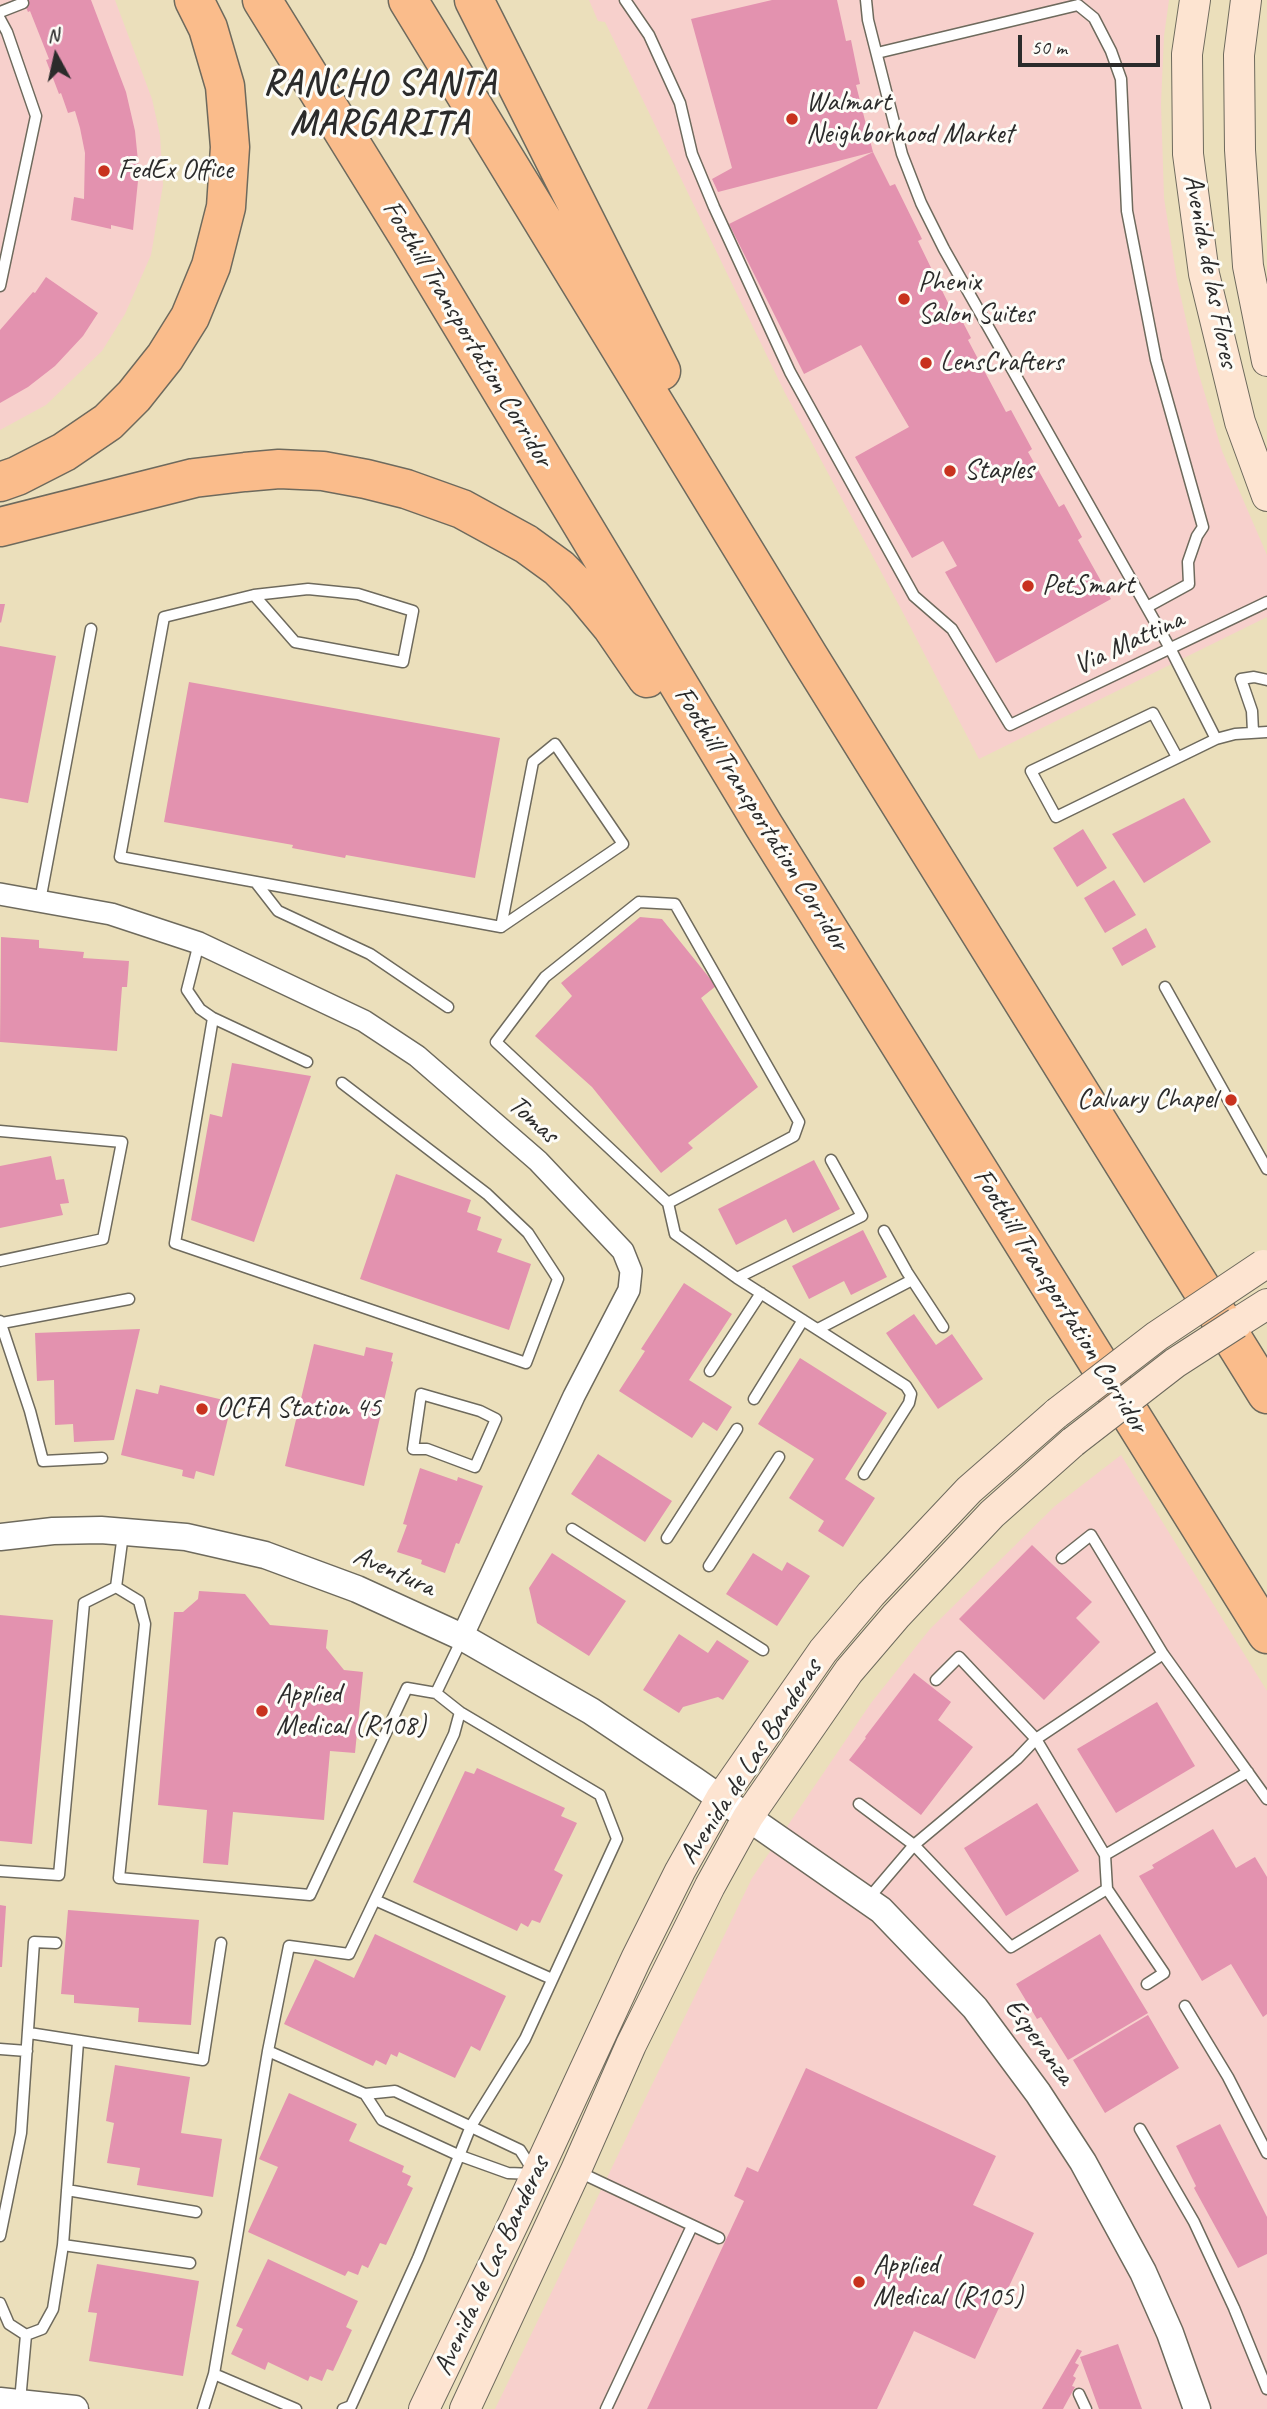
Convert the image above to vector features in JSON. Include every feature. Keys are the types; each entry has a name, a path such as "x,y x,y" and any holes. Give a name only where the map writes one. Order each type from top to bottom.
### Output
{"highway":[{"path":"0,482 64,452 108,422 134,396 165,357 190,317 206,279 226,207 230,147 225,86 208,28 194,0"},
{"name":"Foothill Transportation Corridor","path":"262,0 410,239 764,826 1267,1634"},
{"path":"408,0 809,657 1267,1394"},
{"path":"474,0 710,468 804,628 809,657"},
{"path":"0,527 194,478 279,469 323,471 366,479 406,489 462,509 526,544 559,568 583,592 611,627 725,791 764,826"}],"main road":[{"name":"Avenida de las Flores","path":"1195,0 1187,54 1188,153 1205,274 1241,422 1267,496"},
{"name":"Avenida de las Flores","path":"1246,0 1239,55 1240,150 1248,266 1267,361"},
{"name":"Avenida de Las Banderas","path":"424,2409 630,1970 680,1871 721,1798 822,1651 871,1594 969,1490 1056,1413 1157,1336 1265,1264"},
{"name":"Avenida de Las Banderas","path":"465,2409 666,1973 748,1817 849,1671 896,1615 992,1514 1073,1442 1175,1363 1267,1304"}],"street":[{"name":"Tomas","path":"0,894 111,914 199,943 342,1009 416,1056 538,1161 624,1251 631,1270 629,1290 574,1395 462,1637"},
{"name":"Aventura","path":"0,1537 53,1531 123,1531 186,1537 265,1555 345,1584 462,1637 595,1713 721,1798"},
{"name":"Esperanza","path":"721,1798 881,1909 975,2008 1038,2092 1083,2162 1143,2272 1170,2333 1197,2409"},
{"path":"10,2401 75,2409"}],"lane":[{"name":"Via Mattina","path":"625,0 649,35 680,103 692,154 790,372 914,596 952,629 1010,725 1267,602"},
{"path":"866,0 868,20 902,154 921,202 944,249 1171,649 1216,739"},
{"path":"0,12 23,2"},
{"path":"877,53 1078,3 1094,18 1111,51 1121,79 1129,223 1156,360 1203,527 1188,562 1189,584 1147,607"},
{"path":"0,19 36,116 0,286"},
{"path":"254,595 295,642 403,662 413,611 358,594 308,589 254,595 164,617 120,858 501,927 623,844 555,744 534,762 501,927"},
{"path":"40,901 91,629"},
{"path":"1254,732 1252,711 1241,679 1254,677 1267,680"},
{"path":"1177,757 1153,713 1031,771 1056,817 1216,739 1267,732"},
{"path":"257,884 278,911 370,954 448,1007"},
{"path":"668,1203 794,1136 799,1122 675,904 639,902 545,977 496,1042 668,1203 675,1234 737,1278 906,1386 911,1394 909,1403 864,1474"},
{"path":"199,943 187,990 200,1009 307,1062"},
{"path":"1165,987 1267,1169"},
{"path":"214,1018 174,1243 526,1363 558,1279 528,1233 487,1194 342,1083"},
{"path":"0,1131 122,1142 103,1239 0,1261"},
{"path":"737,1278 862,1216 831,1160"},
{"path":"884,1231 943,1327"},
{"path":"818,1329 912,1280"},
{"path":"710,1371 761,1293"},
{"path":"102,1458 43,1461 1,1322 129,1299"},
{"path":"754,1399 803,1320"},
{"path":"421,1394 480,1411 496,1419 475,1467 428,1449 413,1449 421,1394"},
{"path":"667,1538 737,1429"},
{"path":"709,1566 779,1457"},
{"path":"572,1529 763,1650"},
{"path":"117,1587 123,1531"},
{"path":"1062,1558 1091,1535 1163,1654 1267,1799"},
{"path":"117,1587 139,1601 145,1624 119,1878 310,1895 407,1688 436,1693 460,1712 600,1795 617,1839 525,2039 471,2126 396,2308 351,2406 343,2409"},
{"path":"0,1871 59,1875 84,1603 117,1587"},
{"path":"436,1693 462,1637"},
{"path":"868,1900 914,1845 1036,1740 1163,1654"},
{"path":"936,1680 959,1657 1036,1740 1105,1855 1107,1889 1164,1973 1147,1984"},
{"path":"203,2409 214,2374 268,2051 289,1946 349,1954 454,1734 460,1712"},
{"path":"1105,1855 1248,1772"},
{"path":"859,1804 914,1845 1011,1947 1107,1889"},
{"path":"375,1900 552,1979"},
{"path":"0,2236 4,2185 21,2133 34,1942 57,1943"},
{"path":"29,2033 203,2060 221,1943"},
{"path":"1185,2006 1228,2077 1267,2154"},
{"path":"0,2303 9,2324 26,2334 42,2329 53,2309 63,2245 78,2042"},
{"path":"0,2049 27,2051"},
{"path":"268,2051 365,2094 396,2091 520,2150 536,2174"},
{"path":"365,2094 382,2120 458,2155 508,2173 536,2174"},
{"path":"1140,2129 1194,2222 1234,2308 1267,2389"},
{"path":"576,2170 719,2238"},
{"path":"67,2190 196,2212"},
{"path":"606,2409 692,2226"},
{"path":"63,2245 190,2263"},
{"path":"10,2401 26,2334"},
{"path":"214,2374 296,2409"},
{"path":"1079,2393 1085,2409"}],"shaded area":[{"path":"0,0 115,0 152,99 160,135 163,185 151,255 125,314 102,351 46,405 0,430"},
{"path":"589,0 1169,0 1164,36 1161,104 1164,198 1177,280 1197,368 1222,451 1267,555 1267,617 979,759 785,393 605,22 598,21"},
{"path":"1121,1455 1267,1691 1267,2409 495,2409 752,1878 871,1703 930,1629 1055,1506"}],"building":[{"path":"23,0 91,0 126,92 135,131 139,171 133,230 111,225 111,229 71,220 74,197 84,199 85,153 80,128 75,111 68,113 61,93 59,94 46,60 49,59"},
{"name":"Walmart Neighborhood Market","path":"772,0 837,0 846,41 851,40 860,84 856,85 873,152 718,192 712,179 732,168 691,19"},
{"path":"873,152 890,186 895,184 922,239 918,241 950,307 954,305 971,338 968,340 1006,412 1011,410 1032,449 1028,452 1059,507 1064,504 1082,537 1078,540 1111,599 996,663 945,572 957,566 943,541 912,558 855,457 909,427 861,345 804,374 729,224"},
{"path":"46,277 98,313 83,336 55,366 28,387 0,403 0,330 33,292 35,293"},
{"path":"0,604 5,604 1,623 0,622"},
{"path":"0,646 56,656 28,803 0,798"},
{"path":"189,682 500,738 475,878 346,855 345,858 292,848 293,845 164,822"},
{"path":"1184,798 1211,842 1144,883 1112,834"},
{"path":"1083,829 1107,868 1077,887 1053,848"},
{"path":"1114,880 1136,915 1105,933 1084,898"},
{"path":"640,917 662,919 716,986 701,998 758,1087 688,1143 693,1148 661,1173 592,1087 535,1036 572,996 561,983"},
{"path":"1146,928 1156,947 1122,966 1112,948"},
{"path":"1,937 39,940 39,948 84,952 83,958 129,961 127,987 122,987 117,1051 0,1042"},
{"path":"232,1063 311,1076 254,1242 191,1220 210,1114 222,1117"},
{"path":"51,1156 56,1180 64,1179 69,1203 60,1204 63,1215 0,1228 0,1166"},
{"path":"814,1160 840,1209 793,1233 786,1219 736,1245 718,1209"},
{"path":"396,1174 471,1200 467,1212 481,1217 477,1230 502,1239 497,1252 531,1264 509,1330 360,1279"},
{"path":"863,1230 887,1277 851,1295 844,1281 809,1299 792,1266"},
{"path":"684,1283 732,1314 689,1380 732,1407 717,1431 703,1422 692,1438 619,1391 645,1351 641,1349"},
{"path":"914,1314 936,1345 952,1334 983,1379 938,1409 886,1333"},
{"path":"140,1329 114,1440 74,1442 73,1424 55,1425 54,1380 37,1381 35,1333"},
{"path":"314,1344 364,1356 366,1347 393,1353 364,1486 285,1466"},
{"path":"800,1358 887,1413 845,1479 875,1498 843,1547 818,1531 824,1521 789,1498 814,1459 758,1424"},
{"path":"160,1385 232,1402 214,1476 196,1471 194,1479 182,1476 183,1470 121,1455 136,1389 158,1394"},
{"path":"598,1454 672,1501 645,1542 571,1494"},
{"path":"420,1468 457,1481 458,1477 483,1486 445,1573 421,1564 422,1560 397,1552 407,1525 403,1524"},
{"path":"1032,1545 1092,1602 1076,1618 1100,1642 1044,1700 959,1619"},
{"path":"552,1553 626,1601 589,1656 537,1623 529,1588"},
{"path":"753,1553 782,1571 787,1562 810,1576 777,1626 726,1594"},
{"name":"Applied Medical (R108)","path":"199,1591 245,1594 270,1625 328,1630 326,1648 344,1670 363,1672 355,1753 330,1751 324,1820 233,1812 228,1865 203,1863 207,1810 158,1805 174,1612 183,1612 198,1599"},
{"path":"0,1615 53,1620 32,1844 0,1841"},
{"path":"679,1634 708,1653 717,1640 749,1661 723,1700 718,1697 683,1707 679,1713 643,1690"},
{"path":"914,1673 951,1702 938,1720 973,1747 921,1815 849,1760"},
{"path":"1157,1702 1195,1766 1116,1813 1077,1749"},
{"path":"477,1768 565,1808 561,1816 577,1823 554,1870 563,1875 540,1923 532,1920 528,1927 521,1923 517,1931 413,1882 465,1771 474,1774"},
{"path":"1037,1803 1079,1871 1006,1916 964,1848"},
{"path":"1213,1829 1236,1868 1255,1857 1267,1877 1267,2014 1263,2017 1231,1964 1202,1981 1139,1876 1154,1868 1152,1865"},
{"path":"0,1905 6,1906 2,1967 0,1967"},
{"path":"68,1910 199,1920 191,2025 138,2022 139,2008 74,2003 74,1995 61,1994"},
{"path":"375,1934 506,1996 480,2051 471,2046 455,2078 399,2052 397,2057 391,2054 386,2065 376,2060 373,2066 284,2024 315,1959 354,1978"},
{"path":"1100,1934 1148,2013 1068,2060 1041,2017 1037,2019 1016,1984"},
{"path":"1148,2015 1179,2068 1105,2113 1073,2060"},
{"path":"115,2065 190,2077 181,2133 222,2139 213,2197 137,2185 140,2168 107,2163 114,2123 106,2121"},
{"name":"Applied Medical (R105)","path":"806,2068 996,2156 973,2205 1034,2233 975,2359 914,2331 877,2409 647,2409 744,2201 734,2196 747,2167 758,2172"},
{"path":"289,2093 357,2124 349,2141 404,2166 402,2172 411,2176 407,2185 413,2188 386,2245 380,2243 368,2268 362,2265 358,2275 348,2271 345,2276 248,2232 278,2167 259,2159"},
{"path":"1220,2124 1267,2217 1267,2254 1238,2268 1194,2188 1196,2186 1176,2146"},
{"path":"268,2259 358,2301 346,2327 352,2330 333,2371 327,2369 322,2381 310,2376 308,2381 268,2362 265,2370 231,2354 243,2329 236,2326"},
{"path":"97,2264 199,2281 183,2376 89,2361 97,2313 88,2312"},
{"path":"1118,2344 1142,2409 1099,2409 1080,2357"},
{"path":"1077,2349 1082,2351 1075,2363 1079,2365 1073,2376 1076,2378 1072,2386 1075,2387 1063,2409 1042,2409"}],"place":[{"name":"Walmart Neighborhood Market","path":"792,119"},
{"name":"FedEx Office","path":"104,171"},
{"name":"Phenix Salon Suites","path":"904,299"},
{"name":"LensCrafters","path":"926,363"},
{"name":"Staples","path":"950,471"},
{"name":"PetSmart","path":"1028,586"},
{"name":"Calvary Chapel","path":"1231,1100"},
{"name":"OCFA Station 45","path":"202,1409"},
{"name":"Applied Medical (R108)","path":"262,1711"},
{"name":"Applied Medical (R105)","path":"859,2282"}],"district":[{"name":"RANCHO SANTA MARGARITA","path":"380,105"}]}
